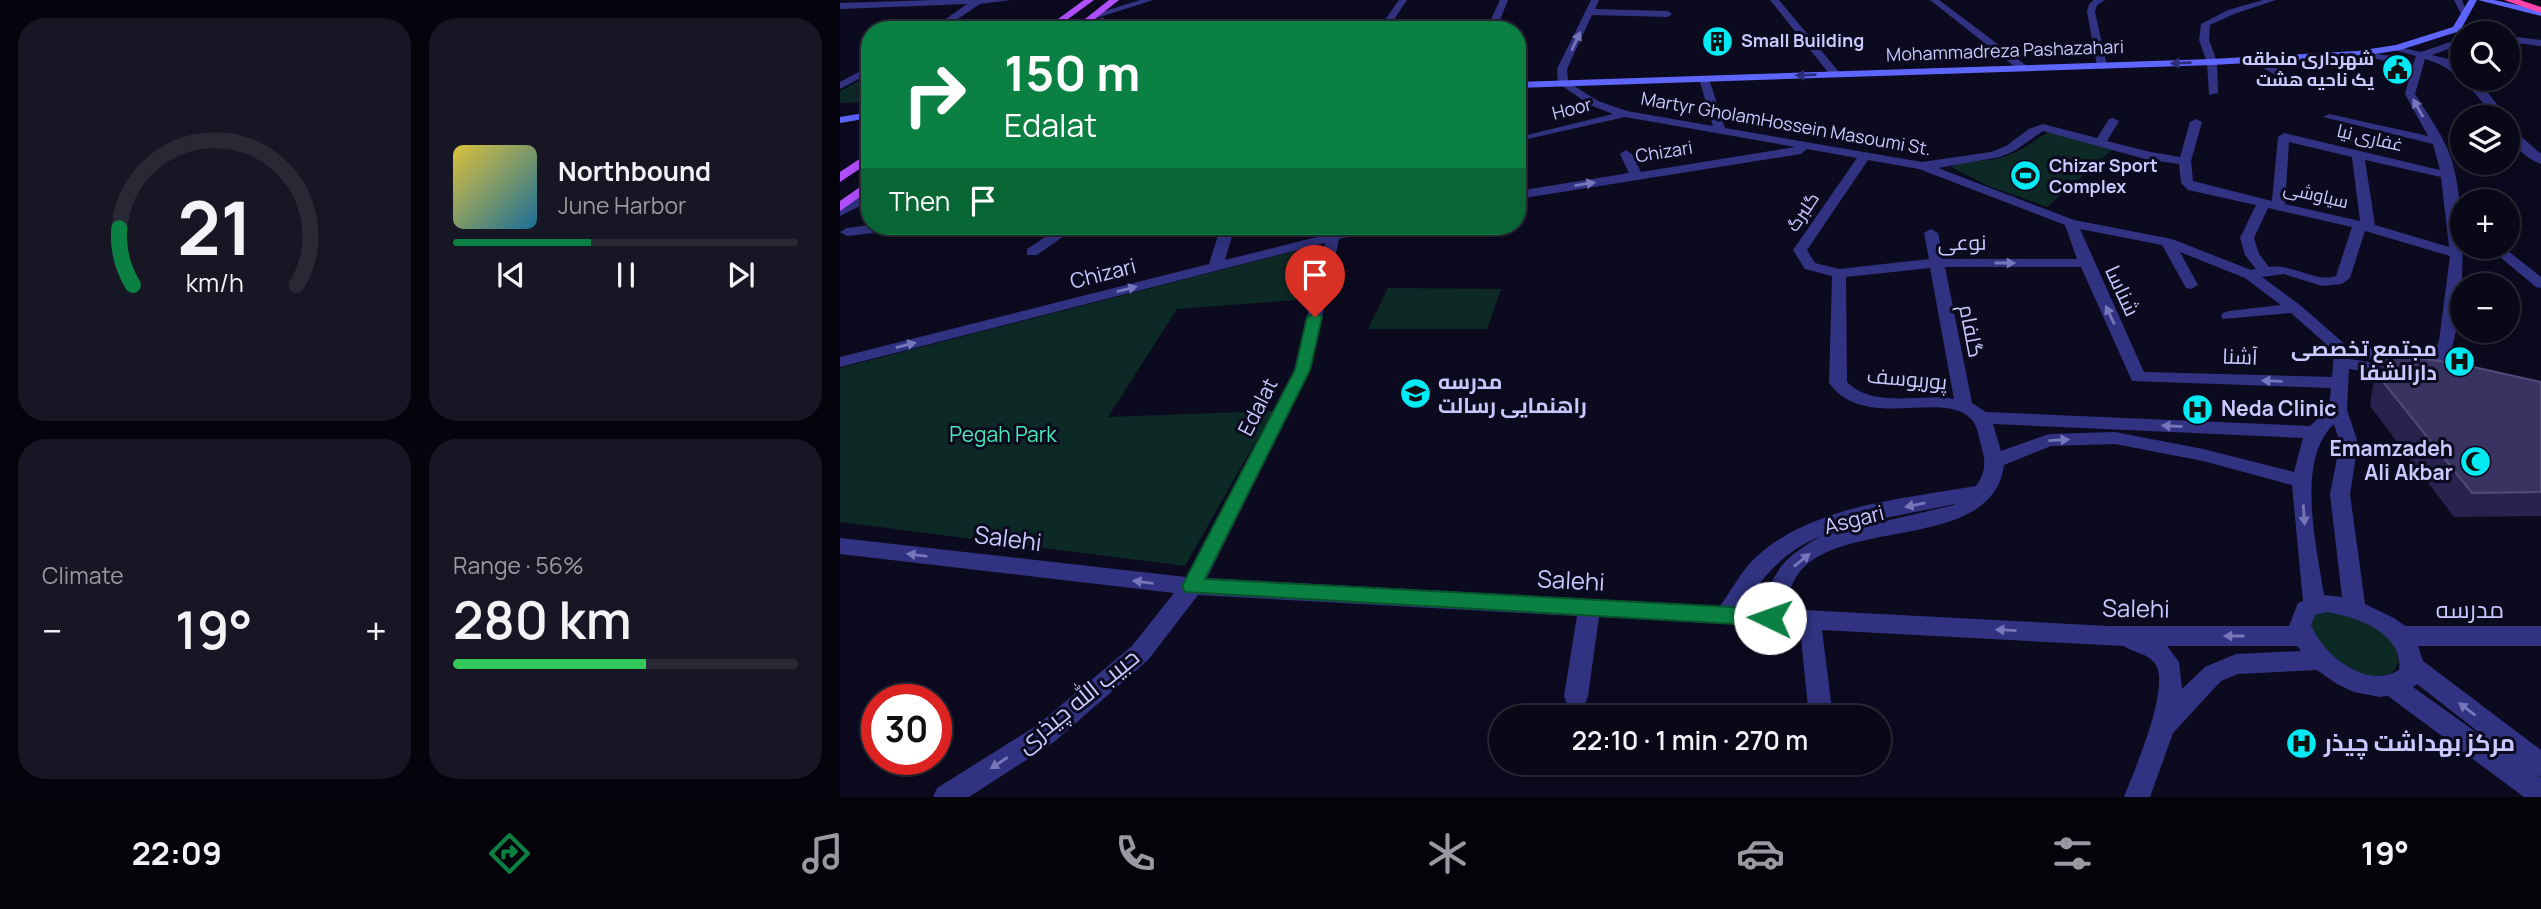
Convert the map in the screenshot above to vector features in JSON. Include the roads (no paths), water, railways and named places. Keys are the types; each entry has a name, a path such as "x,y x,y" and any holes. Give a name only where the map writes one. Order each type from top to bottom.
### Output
{"highway":[{"path":"2509,0 2541,10"},
{"path":"2516,0 2541,10"}],"main road":[{"path":"1060,21 1090,0"},
{"path":"1087,21 1115,0"},
{"name":"Mohammadreza Pashazahari","path":"1526,85 2212,62 2357,54 2397,48 2457,29 2473,0"},
{"path":"2482,0 2541,10"},
{"path":"840,111 861,112"},
{"path":"840,120 861,114"},
{"path":"840,178 861,163"},
{"path":"840,210 861,192"}],"street":[{"path":"840,6 1007,0"},
{"path":"1094,16 1149,0"},
{"path":"1388,21 1403,0"},
{"path":"1495,21 1504,0"},
{"path":"1563,83 1562,69 1595,0"},
{"path":"1774,0 1835,74"},
{"path":"1934,0 2023,68"},
{"path":"2101,0 2093,4 2091,12 2102,65"},
{"path":"2213,93 2212,62 2204,40 2206,24 2231,12 2272,0"},
{"path":"2458,0 2465,14"},
{"path":"948,21 978,1"},
{"path":"1589,12 1668,14"},
{"path":"2520,40 2541,43"},
{"path":"2421,55 2450,45"},
{"path":"2397,48 2444,61 2450,66"},
{"path":"2357,54 2394,59 2416,71"},
{"path":"2421,55 2410,94 2442,151 2451,189"},
{"path":"2258,60 2301,87"},
{"path":"840,86 861,74"},
{"path":"1704,79 1720,130"},
{"name":"Martyr GholamHossein Masoumi St.","path":"1563,83 1594,103 1625,114 1922,166 2071,223 2166,242 2250,275 2295,308 2342,357"},
{"path":"2480,91 2491,105"},
{"name":"Hoor","path":"1527,138 1625,114"},
{"path":"2329,117 2359,117 2437,141"},
{"path":"2100,144 2113,121"},
{"path":"1922,166 1996,154 2008,150 2035,129 2043,127 2145,155 2185,161 2196,122"},
{"name":"غفاری نیا","path":"2271,204 2284,137 2447,175"},
{"path":"2520,143 2541,160"},
{"name":"Chizari","path":"1526,194 1817,147"},
{"path":"2250,275 2291,271 2328,282 2337,282 2343,278 2364,226 2358,153"},
{"path":"1626,154 1636,176"},
{"name":"گلبرگ","path":"1839,273 1810,266 1800,250 1865,156"},
{"name":"سیاوشی","path":"2185,161 2187,183 2193,187 2364,226 2450,252"},
{"path":"840,210 861,200"},
{"path":"2266,272 2252,255 2247,238 2271,204"},
{"name":"شناسا","path":"2071,223 2086,263 2138,377"},
{"path":"847,232 861,230"},
{"name":"گلفام","path":"1931,233 1964,407"},
{"path":"1032,253 1058,235"},
{"path":"1216,267 1225,235"},
{"name":"Chizari","path":"840,362 1341,235"},
{"name":"Edalat","path":"1192,586 1302,370 1333,237"},
{"path":"2166,242 2191,285"},
{"path":"2354,607 2340,494 2349,443 2338,410 2342,357 2437,373 2447,341 2456,259"},
{"path":"2510,259 2541,284"},
{"name":"نوعی","path":"1839,273 1936,263 2086,263"},
{"name":"پوریوسف","path":"1839,273 1838,383 1846,395 1863,401 1964,407"},
{"path":"2229,316 2295,308"},
{"name":"آشنا","path":"2138,377 2340,383"},
{"path":"1964,407 1982,418 2314,432"},
{"path":"2315,605 2301,481 2314,432 2338,410"},
{"path":"1770,618 1782,580 1798,560 1830,541 1961,511 1982,493 1993,477 1995,461 1982,418"},
{"path":"1995,461 2049,440 2115,438 2203,455 2301,481"},
{"name":"Asgari","path":"1726,615 1761,565 1801,535 1826,524 1982,493"},
{"name":"Salehi","path":"840,546 1192,586 2108,636 2302,636"},
{"name":"حبیب الله چیذری","path":"946,797 1045,734 1140,653 1192,586"},
{"path":"2326,603 2354,607 2378,619 2399,636 2412,657 2410,676 2393,686 2376,687 2357,682 2320,660 2302,636 2301,616 2315,605 2326,603"},
{"path":"1576,696 1589,608"},
{"path":"1810,620 1820,705"},
{"path":"2108,636 2153,646 2165,656 2171,673 2163,726 2137,797"},
{"name":"مدرسه","path":"2399,636 2541,636"},
{"path":"2163,726 2213,674 2236,664 2320,660"},
{"path":"2413,667 2541,765"},
{"path":"2393,686 2541,794"}],"place":[{"name":"Small Building","path":"1718,41"},
{"name":"شهرداری منطقه یک ناحیه هشت","path":"2397,69"},
{"name":"Chizar Sport Complex","path":"2026,176"},
{"name":"مجتمع تخصصی دارالشفا","path":"2460,361"},
{"name":"مدرسه راهنمایی رسالت","path":"1415,394"},
{"name":"Neda Clinic","path":"2198,409"},
{"name":"Emamzadeh Ali Akbar","path":"2476,461"},
{"name":"مرکز بهداشت چیذر","path":"2301,743"}],"park label":[{"name":"Pegah Park","path":"1003,435"}]}
